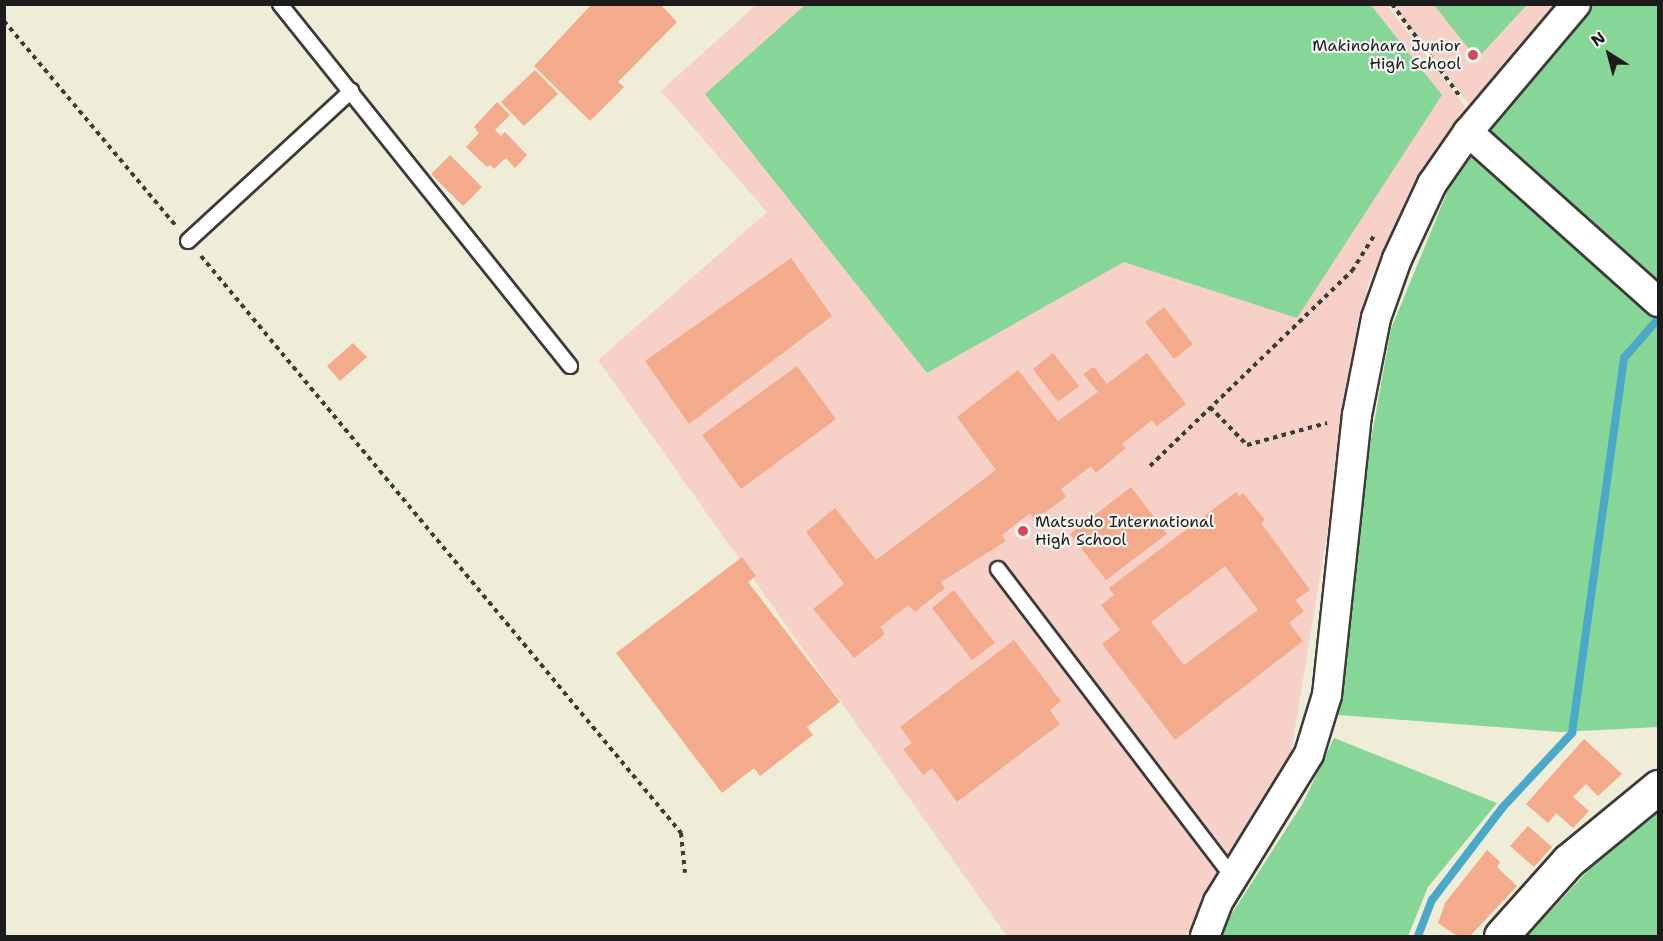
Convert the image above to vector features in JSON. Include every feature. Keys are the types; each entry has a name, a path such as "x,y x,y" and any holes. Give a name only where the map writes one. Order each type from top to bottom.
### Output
{"street":[{"path":"1206,936 1218,902 1305,762 1327,695 1357,415 1376,318 1397,259 1462,121 1575,4"},
{"path":"1462,121 1659,302"},
{"path":"1501,936 1568,861 1659,787"}],"lane":[{"path":"280,4 570,366"},
{"path":"188,242 351,91"},
{"path":"998,569 1233,878"}],"path":[{"path":"1392,4 1463,100 1462,121"},
{"path":"4,21 681,833 685,873"},
{"path":"1150,466 1352,271 1376,232"},
{"path":"1210,407 1247,445 1357,415"}],"shaded area":[{"name":"Matsudo International High School","path":"756,5 1387,5 1466,108 1421,171 1368,284 1289,765 1197,914 1188,936 1007,936 598,360 767,212 661,91"},
{"name":"Makinohara Junior High School","path":"1392,5 1558,5 1471,106"}],"green space":[{"path":"1370,4 1442,95 1297,318 1124,262 927,373 705,94 805,5"},
{"path":"1434,5 1527,5 1477,59"},
{"path":"1583,5 1658,5 1658,727 1561,732 1338,715 1360,500 1391,329 1462,156"},
{"path":"1334,738 1497,803 1428,887 1408,936 1222,936 1229,918 1303,803"},
{"path":"1658,805 1658,936 1527,936 1641,814"}],"building":[{"path":"592,4 660,4 677,22 618,82 624,87 590,121 534,66"},
{"path":"535,70 558,94 524,126 501,102"},
{"path":"497,102 510,115 495,130 501,136 505,132 527,155 515,168 506,158 494,169 490,165 487,167 466,147 479,133 474,127"},
{"path":"450,155 482,187 463,206 431,174"},
{"path":"791,258 832,316 689,424 645,361"},
{"path":"1164,307 1193,344 1174,359 1145,322"},
{"path":"353,343 367,357 340,381 327,366"},
{"path":"1053,353 1079,386 1058,402 1033,369"},
{"path":"1147,353 1186,404 1157,426 1152,420 1122,444 1126,448 1096,473 1091,466 1061,489 1066,497 1035,520 1030,513 1002,535 1006,541 941,582 945,588 915,612 908,605 880,627 885,634 854,658 813,609 844,584 806,532 835,508 876,560 996,470 957,417 1018,370 1058,421 1098,392 1083,374 1094,367 1107,384"},
{"path":"797,366 836,419 741,489 702,435"},
{"path":"1131,487 1167,534 1106,580 1070,534"},
{"path":"1236,492 1239,496 1243,493 1265,520 1261,523 1310,590 1295,600 1304,611 1289,623 1303,641 1175,740 1102,644 1120,630 1101,605 1114,595 1109,588","holes":["1225,566 1258,610 1184,665 1151,622"]},
{"path":"742,557 756,576 748,582 840,702 807,727 813,735 760,776 754,768 722,793 616,653"},
{"path":"954,590 995,643 972,660 932,608"},
{"path":"1014,640 1061,701 1050,710 1060,724 957,802 932,768 923,775 903,749 912,743 900,727"},
{"path":"1584,739 1622,774 1598,796 1586,784 1573,797 1589,811 1573,828 1556,813 1548,823 1526,804"},
{"path":"1528,826 1552,847 1534,867 1510,846"},
{"path":"1487,850 1500,862 1497,867 1517,886 1470,936 1457,936 1438,923 1445,903"}],"waterway":[{"path":"1418,936 1432,900 1502,808 1572,733 1624,358 1658,319"}],"place":[{"name":"Makinohara Junior High School","path":"1473,55"},
{"name":"Matsudo International High School","path":"1023,531"}]}
